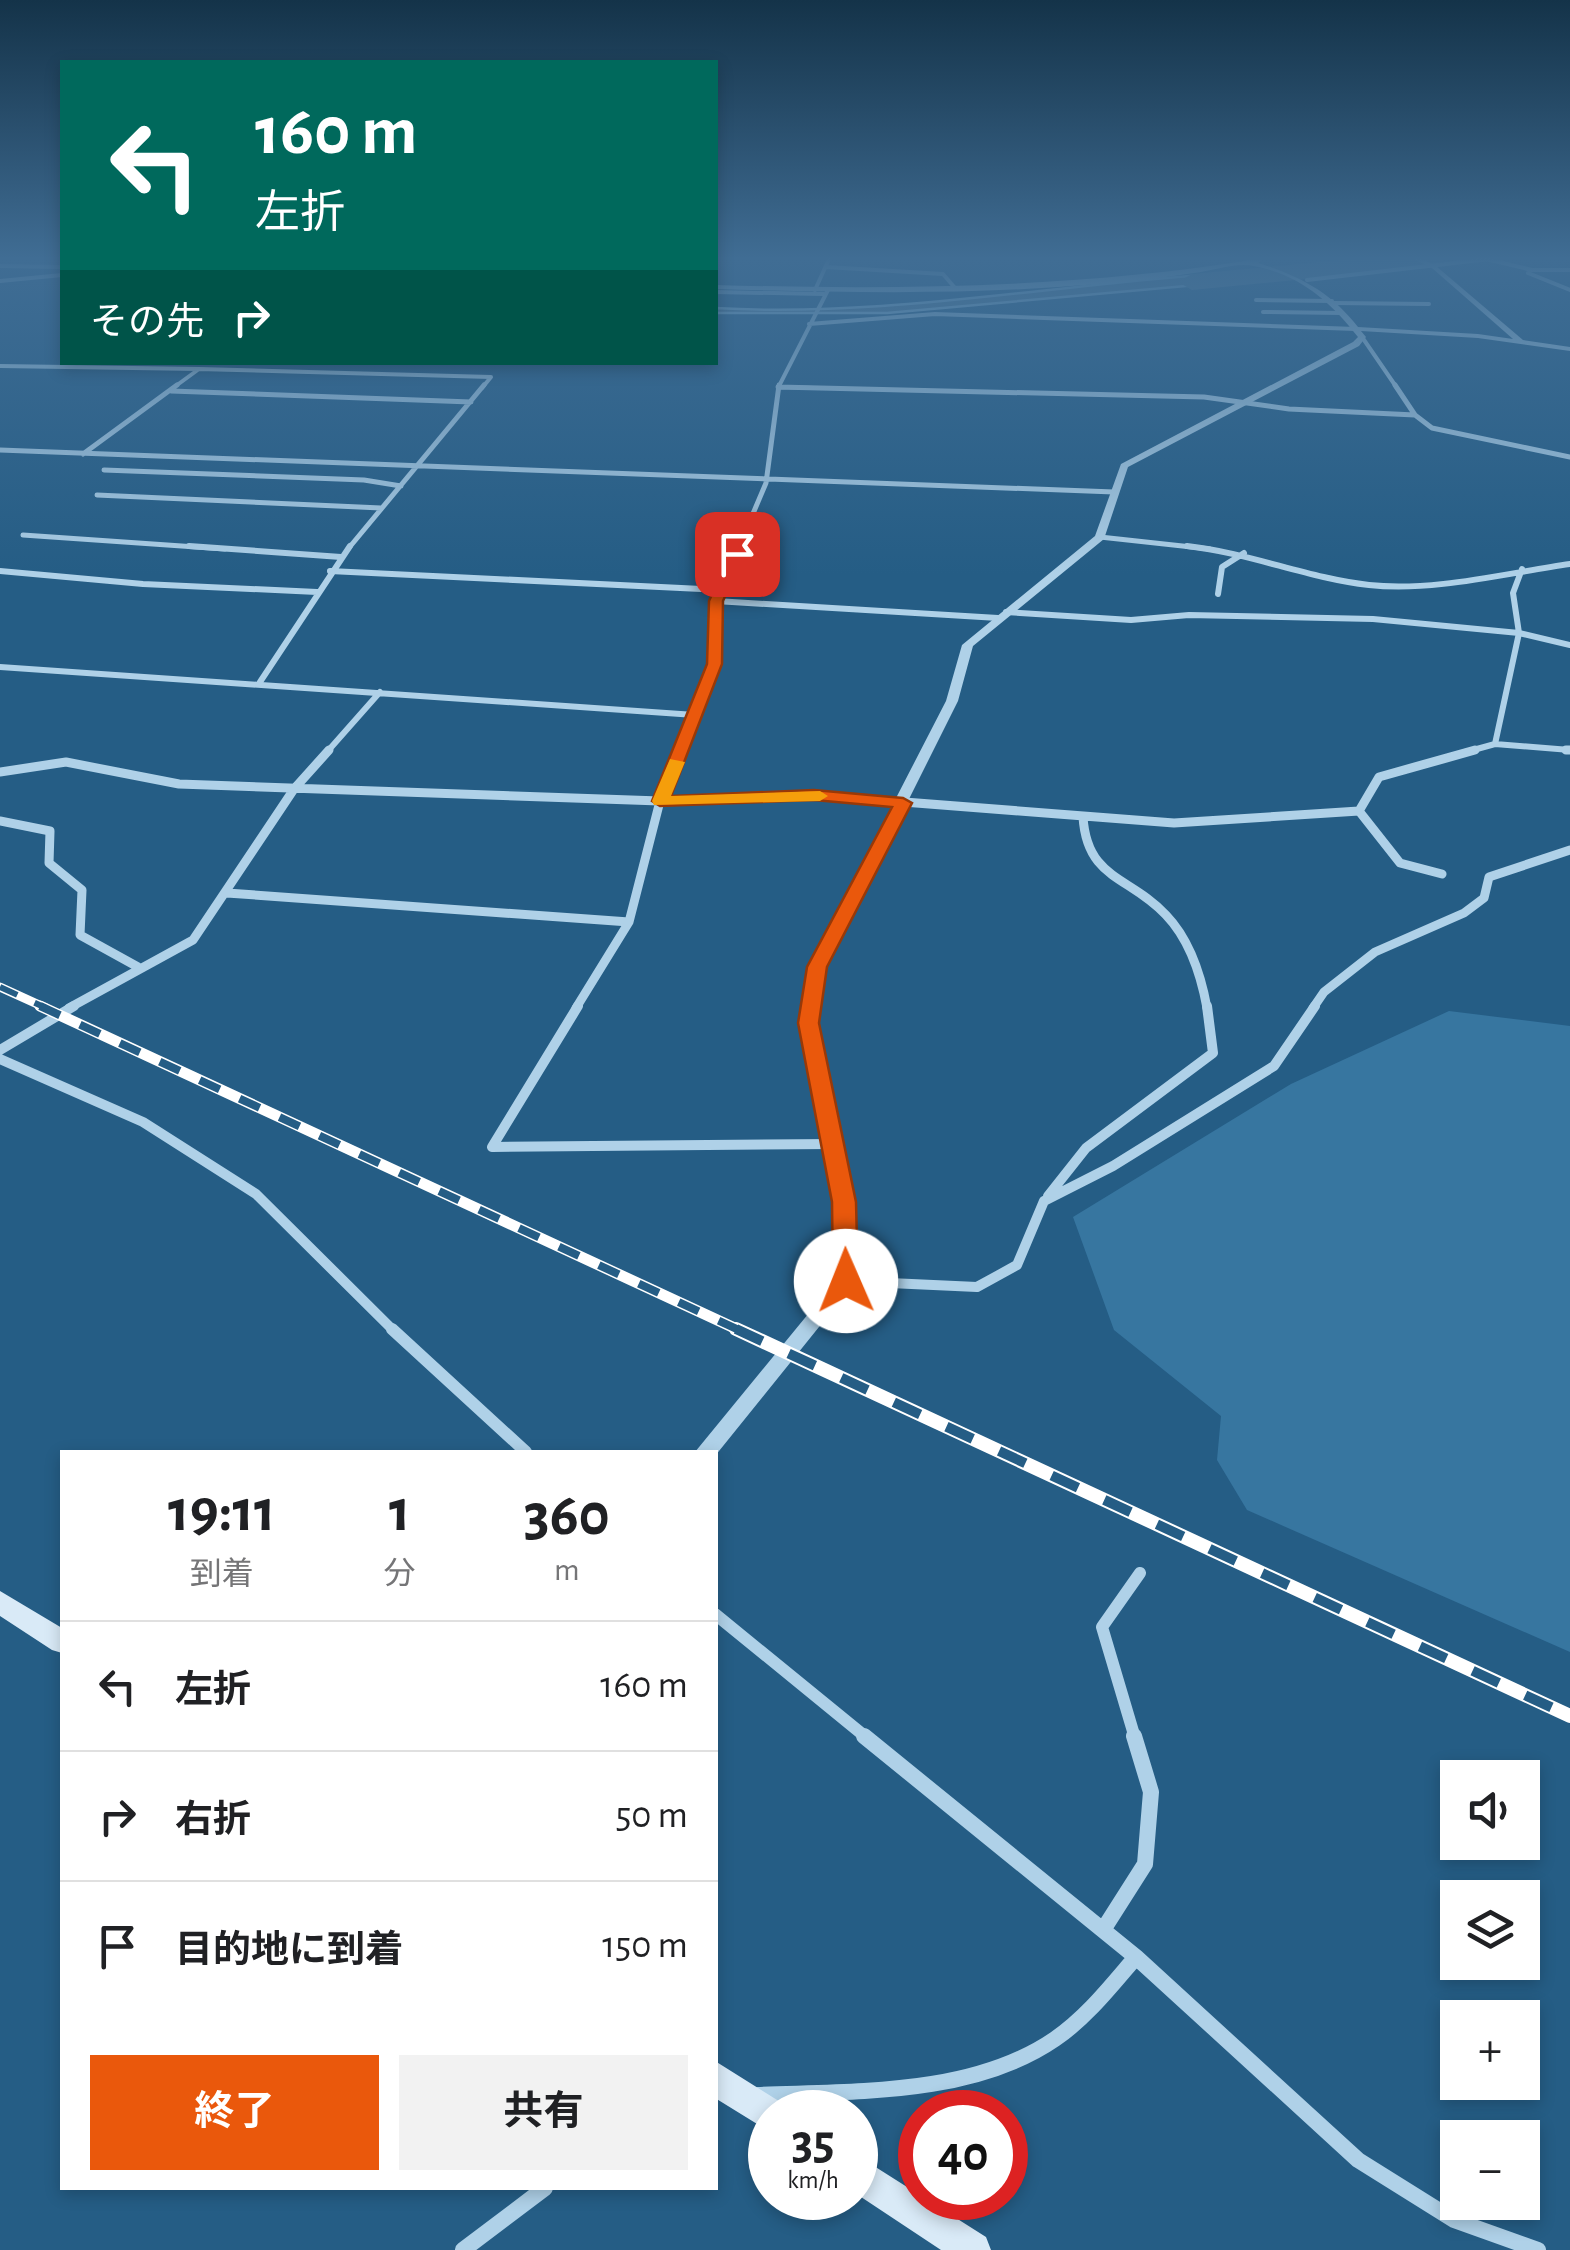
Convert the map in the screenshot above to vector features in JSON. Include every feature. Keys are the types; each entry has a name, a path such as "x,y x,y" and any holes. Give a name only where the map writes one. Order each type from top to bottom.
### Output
{"main road":[{"path":"0,1602 60,1641"},
{"path":"878,2187 973,2250"}],"street":[{"path":"789,364 778,388 766,482 716,601 714,664 660,801 629,922 492,1147 833,1144"},
{"path":"708,1450 846,1281 844,1202 809,1023 817,967 952,700 968,645 1100,537 1124,466 1319,364"},
{"path":"1380,364 1414,415 1432,428 1570,457"},
{"path":"0,366 491,377 330,571 260,682"},
{"path":"82,454 200,369"},
{"path":"778,388 1159,395 1414,415"},
{"path":"170,391 470,402"},
{"path":"0,450 766,482 1114,492"},
{"path":"104,470 364,480 401,486"},
{"path":"97,495 381,508"},
{"path":"23,535 341,557"},
{"path":"1100,537 1244,554 1301,573 1386,586 1570,564"},
{"path":"1218,594 1222,567 1244,554"},
{"path":"1494,744 1519,632 1513,594 1522,569"},
{"path":"0,570 143,584 317,592"},
{"path":"330,571 722,590"},
{"path":"716,601 1130,620 1190,615 1374,620 1519,632 1570,646"},
{"path":"0,666 695,716"},
{"path":"0,1050 138,967 193,940 294,789 380,692"},
{"path":"1359,810 1379,777 1494,744 1570,750"},
{"path":"0,772 66,762 178,784 660,801 814,795 1174,823 1359,810"},
{"path":"1359,810 1400,862 1442,874"},
{"path":"846,1281 977,1286 1018,1265 1044,1201 1086,1148 1213,1053 1207,991 1175,925 1090,860 1081,838 1083,817"},
{"path":"0,821 50,831 50,864 82,890 80,935 138,967"},
{"path":"1044,1201 1113,1166 1274,1066 1324,992 1375,952 1464,913 1484,898 1489,877 1570,850"},
{"path":"227,893 629,922"},
{"path":"0,1058 143,1122 256,1194 391,1328 524,1450"},
{"path":"1102,1930 1145,1864 1151,1792 1102,1627 1140,1573"},
{"path":"718,1616 1136,1957 1358,2160 1454,2220 1538,2250"},
{"path":"742,2097 879,2088 973,2073 1044,2047 1102,1996 1136,1957"},
{"path":"463,2250 541,2190"}],"shaded area":[{"path":"1449,1011 1570,1026 1570,1652 1247,1510 1217,1460 1221,1416 1114,1330 1073,1217 1291,1084"}],"railway":[{"path":"0,987 46,1008"},
{"path":"40,1006 741,1331"},
{"path":"736,1329 1570,1716"}],"slow traffic":[{"path":"676,762 660,801 820,796"}],"route":[{"path":"737,554 716,601 714,664 660,801 814,795 903,803 817,967 809,1023 824,1082 844,1202 846,1281"}]}
